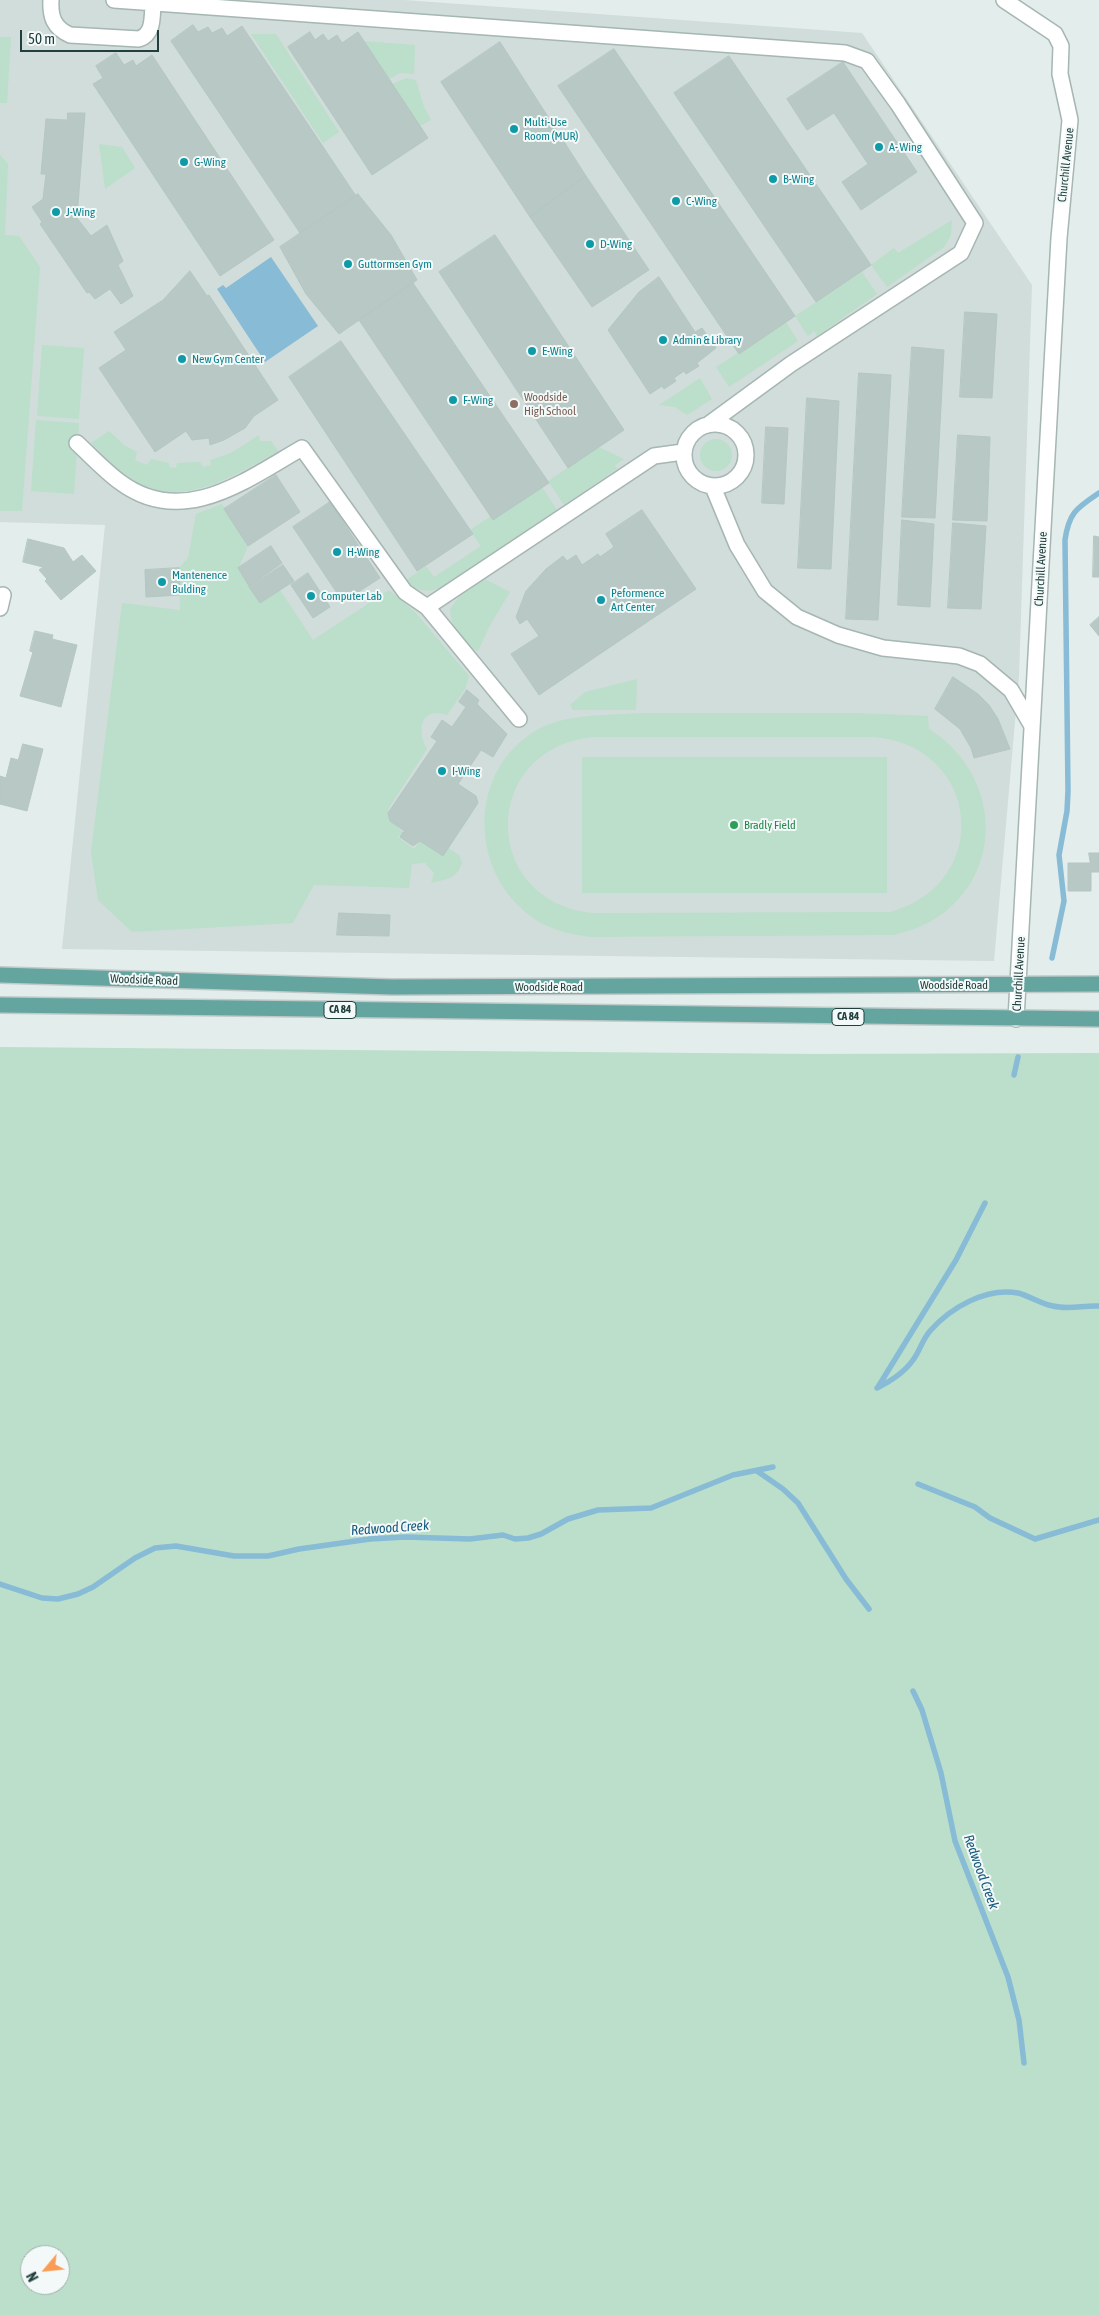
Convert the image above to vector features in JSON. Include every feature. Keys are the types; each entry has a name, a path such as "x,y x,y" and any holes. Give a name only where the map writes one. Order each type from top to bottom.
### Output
{"main road":[{"name":"Woodside Road","path":"0,975 392,987 1099,984"},
{"name":"Woodside Road","path":"0,1005 1099,1019"}],"street":[{"path":"51,0 50,12 60,30 70,35 139,40 150,31 153,3"},
{"path":"114,0 846,53 867,62 903,112 975,223 961,254 791,364 709,424 691,433 683,452 684,462 694,479 713,486 724,485 737,477 745,463 746,452 738,433 719,423 709,424"},
{"name":"Churchill Avenue","path":"1004,0 1055,34 1061,46 1062,83 1070,120 1059,238 1016,1019"},
{"path":"77,443 120,482 138,493 158,500 182,502 204,498 227,490 302,448 405,592 427,607 519,719"},
{"path":"427,607 654,456 683,452"},
{"path":"713,486 737,545 765,591 797,617 838,635 883,648 959,656 980,664 1011,690 1032,726"}],"shaded area":[{"name":"Woodside High School","path":"0,0 404,0 862,33 1032,285 1019,676 994,961 62,949 105,525 0,522"}],"green space":[{"path":"251,34 276,34 339,132 323,143"},
{"path":"0,37 11,37 7,103 0,103"},
{"path":"363,41 415,45 414,74 400,73 389,79"},
{"path":"406,78 416,80 424,107 431,120 420,126 392,84"},
{"path":"99,144 122,147 135,168 105,189"},
{"path":"0,155 8,164 5,235 19,236 40,267 22,511 0,511"},
{"path":"952,220 951,235 944,247 887,287 871,265 894,248 898,253"},
{"path":"862,272 877,294 817,336 814,331 808,336 795,316"},
{"path":"786,322 798,341 729,387 716,367"},
{"path":"42,345 84,348 79,419 37,416"},
{"path":"700,378 712,399 687,415 675,407 659,405"},
{"path":"36,420 79,423 74,494 31,491"},
{"path":"109,431 124,445 137,452 135,460 147,465 151,459 169,463 169,467 176,468 177,463 200,462 203,467 211,465 210,460 231,453 259,435 260,441 271,441 278,451 211,485 175,492 157,490 132,479 91,443"},
{"path":"716,439 728,443 732,455 728,467 716,471 704,467 700,455 704,443"},
{"path":"599,447 624,459 615,465 617,469 564,505 548,481"},
{"path":"542,487 557,510 440,588 422,590 405,581 426,566 434,577 481,546 470,530 491,516 493,520"},
{"path":"222,504 248,546 238,569 260,603 280,590 313,640 389,590 415,612 469,676 465,689 447,715 431,714 423,721 422,734 427,749 389,808 390,819 403,832 398,837 414,849 420,841 442,856 448,848 459,855 462,862 460,868 451,877 431,883 434,873 425,863 412,864 409,888 314,885 293,923 132,932 98,900 91,852 122,603 180,610 179,568 188,558 196,514"},
{"path":"485,579 510,592 489,627 478,651 462,640 458,634 452,622 450,609 459,597"},
{"path":"637,679 636,710 573,710 570,705 585,692"},
{"path":"638,713 856,713 928,716 929,729 951,746 968,767 979,791 985,816 985,842 979,867 966,890 946,911 934,920 921,926 894,935 592,937 564,932 547,926 523,910 505,890 493,867 486,843 485,817 489,792 499,769 514,748 535,731 547,725 572,718","holes":["594,737 874,737 910,746 936,764 954,789 961,817 959,847 946,874 924,897 890,912 592,913 555,902 529,882 513,855 508,824 513,794 530,767 557,747"]},
{"name":"Bradly Field","path":"582,757 887,757 887,893 582,893"},
{"path":"0,1047 815,1054 1099,1053 1099,2315 0,2315"}],"water":[{"path":"271,257 318,326 265,362 217,289 223,285 226,288"}],"building":[{"path":"193,25 198,32 208,27 212,33 222,28 227,36 242,26 356,196 300,233 171,41"},
{"path":"310,32 315,40 323,34 328,41 337,35 342,43 358,32 428,138 372,175 288,47"},
{"name":"Multi-Use Room (MUR)","path":"500,42 586,176 530,217 441,82"},
{"name":"C-Wing","path":"614,49 795,316 739,354 558,86"},
{"name":"G-Wing","path":"116,53 124,65 133,60 136,66 152,55 274,240 220,276 93,84 103,78 96,66"},
{"name":"B-Wing","path":"729,56 871,265 816,302 674,93"},
{"name":"A- Wing","path":"843,62 917,172 861,210 842,182 868,164 834,113 807,130 787,99"},
{"name":"J-Wing","path":"68,113 85,113 77,218 91,236 107,225 123,261 118,265 133,296 121,304 110,289 95,299 89,292 87,293 40,224 42,222 32,207 43,199 46,174 41,174 46,119 67,120"},
{"name":"D-Wing","path":"586,176 649,270 592,307 530,217"},
{"name":"Guttormsen Gym","path":"358,194 391,235 417,280 339,334 306,294 280,247"},
{"name":"E-Wing","path":"495,235 624,430 568,468 439,272"},
{"name":"New Gym Center","path":"190,271 207,296 209,295 278,400 254,416 245,428 224,440 210,445 209,438 192,440 186,431 155,452 99,368 126,350 114,332 163,300"},
{"name":"Admin & Library","path":"659,277 695,332 702,328 716,348 697,363 699,366 686,374 684,371 674,378 676,381 664,389 662,386 650,394 608,330 639,292"},
{"name":"F-Wing","path":"413,283 549,483 493,520 359,320"},
{"path":"965,312 997,314 992,398 960,397"},
{"path":"341,341 473,534 417,571 289,377"},
{"path":"912,347 944,350 935,518 902,517"},
{"path":"859,373 891,375 878,620 846,619"},
{"path":"807,398 839,401 831,569 798,568"},
{"path":"766,427 788,428 784,504 762,503"},
{"path":"958,435 990,437 987,521 953,520"},
{"path":"276,475 300,512 248,546 224,509"},
{"name":"H-Wing","path":"330,502 380,578 343,602 293,527"},
{"name":"Peformence Art Center","path":"642,510 696,589 539,695 511,654 539,636 527,619 520,624 516,617 526,591 546,569 563,556 567,561 576,555 582,565 598,554 600,557 614,547 606,534"},
{"path":"902,520 934,524 930,607 898,605"},
{"path":"953,523 986,526 981,609 948,608"},
{"path":"1094,536 1099,537 1099,577 1093,577"},
{"path":"28,539 64,548 73,562 82,555 96,571 61,600 45,581 47,579 39,570 43,567 23,562"},
{"path":"271,546 282,563 249,586 238,568"},
{"path":"283,565 294,581 260,603 249,587"},
{"name":"Mantenence Bulding","path":"179,568 180,595 146,597 145,570"},
{"name":"Computer Lab","path":"308,573 330,607 313,618 291,585"},
{"path":"1099,617 1099,636 1090,625"},
{"path":"35,631 53,635 52,639 77,645 61,707 20,696 33,652 30,651"},
{"path":"953,677 978,694 989,705 998,719 1010,749 974,758 971,748 960,729 935,709"},
{"name":"I-Wing","path":"467,690 479,700 477,704 507,734 493,757 481,750 458,784 476,796 478,803 443,856 420,841 413,846 400,837 403,832 406,832 390,821 388,813 437,741 431,737 442,720 452,727 466,707 459,702"},
{"path":"23,744 43,749 27,811 0,804 0,776 6,778 11,758 18,760"},
{"path":"1089,853 1099,853 1099,872 1091,872 1091,891 1068,891 1068,863 1090,863"},
{"path":"339,913 390,915 389,936 337,935"}],"waterway":[{"path":"1052,958 1064,901 1059,855 1067,811 1068,791 1065,540 1069,523 1075,512 1099,493"},
{"path":"1014,1075 1018,1057"},
{"path":"878,1387 956,1260 985,1203"},
{"name":"Redwood Creek","path":"877,1388 906,1369 915,1357 927,1334 938,1323 958,1307 981,1296 1006,1292 1018,1293 1044,1304 1059,1307 1099,1306"},
{"name":"Redwood Creek","path":"0,1584 42,1598 58,1599 78,1594 93,1587 135,1558 155,1548 176,1546 234,1556 268,1556 299,1549 370,1539 405,1537 470,1539 503,1535 515,1539 528,1538 541,1534 568,1519 598,1510 651,1508 733,1475 773,1467"},
{"name":"Redwood Creek","path":"757,1471 783,1489 798,1503 846,1579 869,1609"},
{"path":"918,1484 975,1507 990,1518 1035,1539 1099,1520"},
{"name":"Redwood Creek","path":"913,1691 922,1710 941,1773 955,1841 1008,1977 1019,2020 1024,2063"}],"place":[{"name":"Multi-Use Room (MUR)","path":"514,129"},
{"name":"A- Wing","path":"879,147"},
{"name":"G-Wing","path":"184,162"},
{"name":"B-Wing","path":"773,179"},
{"name":"C-Wing","path":"676,201"},
{"name":"J-Wing","path":"56,212"},
{"name":"D-Wing","path":"590,244"},
{"name":"Guttormsen Gym","path":"348,264"},
{"name":"Admin & Library","path":"663,340"},
{"name":"E-Wing","path":"532,351"},
{"name":"New Gym Center","path":"182,359"},
{"name":"F-Wing","path":"453,400"},
{"name":"Woodside High School","path":"514,404"},
{"name":"H-Wing","path":"337,552"},
{"name":"Mantenence Bulding","path":"162,582"},
{"name":"Computer Lab","path":"311,596"},
{"name":"Peformence Art Center","path":"601,600"},
{"name":"I-Wing","path":"442,771"},
{"name":"Bradly Field","path":"734,825"}]}
